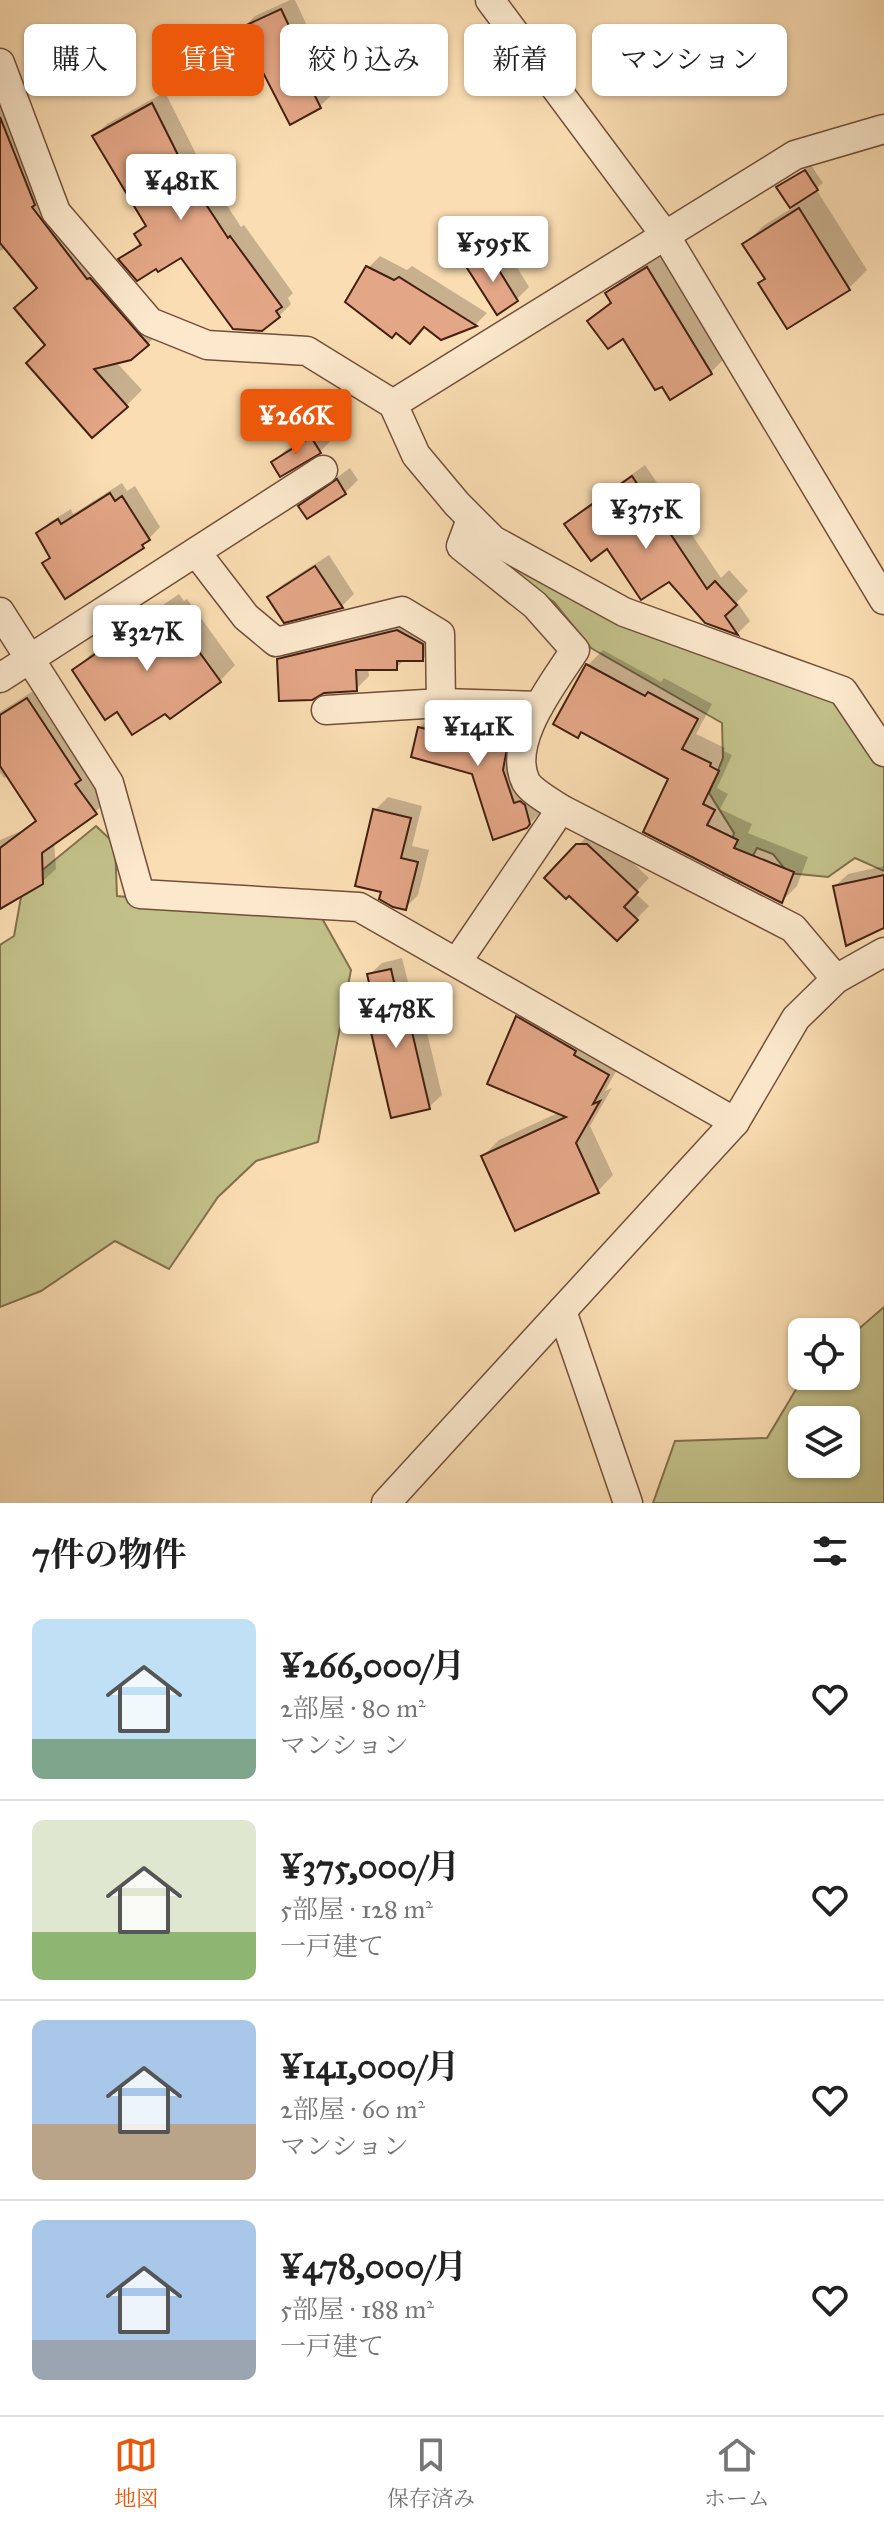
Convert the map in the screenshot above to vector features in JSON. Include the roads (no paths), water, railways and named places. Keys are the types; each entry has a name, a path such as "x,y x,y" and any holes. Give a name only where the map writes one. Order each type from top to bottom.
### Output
{"street":[{"path":"490,0 665,235 884,600"},
{"path":"0,63 56,212 150,322 207,345 307,351 393,404 416,455 493,540 624,612 843,691 884,752"},
{"path":"393,404 795,155 884,129"},
{"path":"0,678 323,470"},
{"path":"471,519 461,546 535,605 575,650 539,706 519,755 527,784 561,809 793,928 836,979"},
{"path":"196,552 246,617 276,642 402,611 440,634 441,703"},
{"path":"0,612 109,783 140,894 359,907 735,1122"},
{"path":"326,710 441,703 539,706"},
{"path":"457,962 561,809"},
{"path":"386,1503 735,1122 796,1018 836,979 884,952"},
{"path":"562,1311 628,1503"}]}
